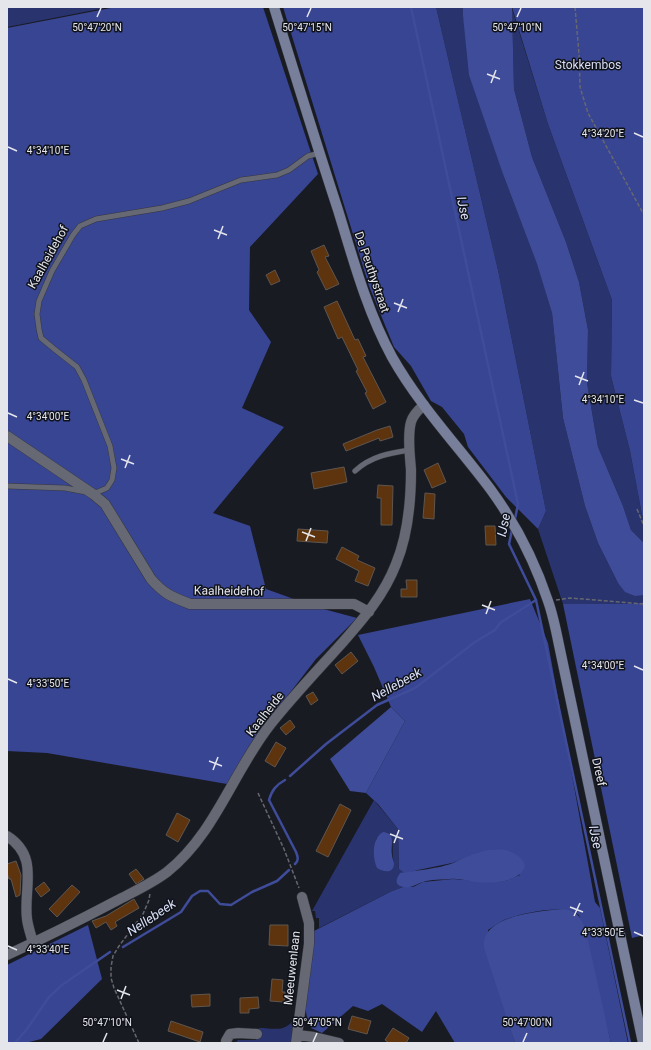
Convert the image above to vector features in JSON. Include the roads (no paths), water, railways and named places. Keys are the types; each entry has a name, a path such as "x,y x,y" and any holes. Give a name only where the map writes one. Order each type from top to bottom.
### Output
{"main road":[{"name":"De Peuthystraat","path":"274,7 354,263 380,332 391,356 424,406 492,492 507,515"},
{"name":"Dreef","path":"507,515 540,579 548,602 559,645 643,1043"}],"street":[{"name":"Kaalheide","path":"7,955 151,882 173,866 200,837 269,726 370,612 384,589 396,564 404,539 408,518 411,483 410,424 413,417 424,406"},
{"name":"Kaalheidehof","path":"7,436 94,494 105,504 151,579 160,589 174,598 190,604 354,604 370,612"},
{"path":"7,836 22,849 29,869 27,918 33,943"},
{"name":"Meeuwenlaan","path":"296,1039 309,944 309,923 302,896"},
{"path":"226,1043 230,1034 256,1034"},
{"path":"296,1039 314,1037 339,1043"}],"lane":[{"name":"Kaalheidehof","path":"94,494 107,488 112,480 114,468 110,446 84,380 77,367 41,338 37,314 39,301 52,271 73,235 80,226 96,219 162,208 189,201 241,180 277,175 289,170 308,156 320,153"},
{"path":"355,471 361,465 373,458 393,452 410,450"},
{"path":"7,486 65,488 94,494"}],"waterway":[{"name":"IJse","path":"411,7 518,504 515,519"},
{"name":"IJse","path":"512,530 509,544 536,600 630,1043"},
{"name":"Nellebeek","path":"290,776 326,744 377,705 415,688 475,642 495,630 500,623 536,600"},
{"name":"Nellebeek","path":"285,780 275,788 269,800 296,852 298,858 295,864"},
{"name":"Nellebeek","path":"123,947 181,912 192,896 200,891 208,891 220,904 231,905 252,892 277,881 289,870"},
{"name":"Nellebeek","path":"15,1043 27,1029 49,997 62,985 110,952"}],"park label":[{"name":"Stokkembos","path":"588,65"}]}
